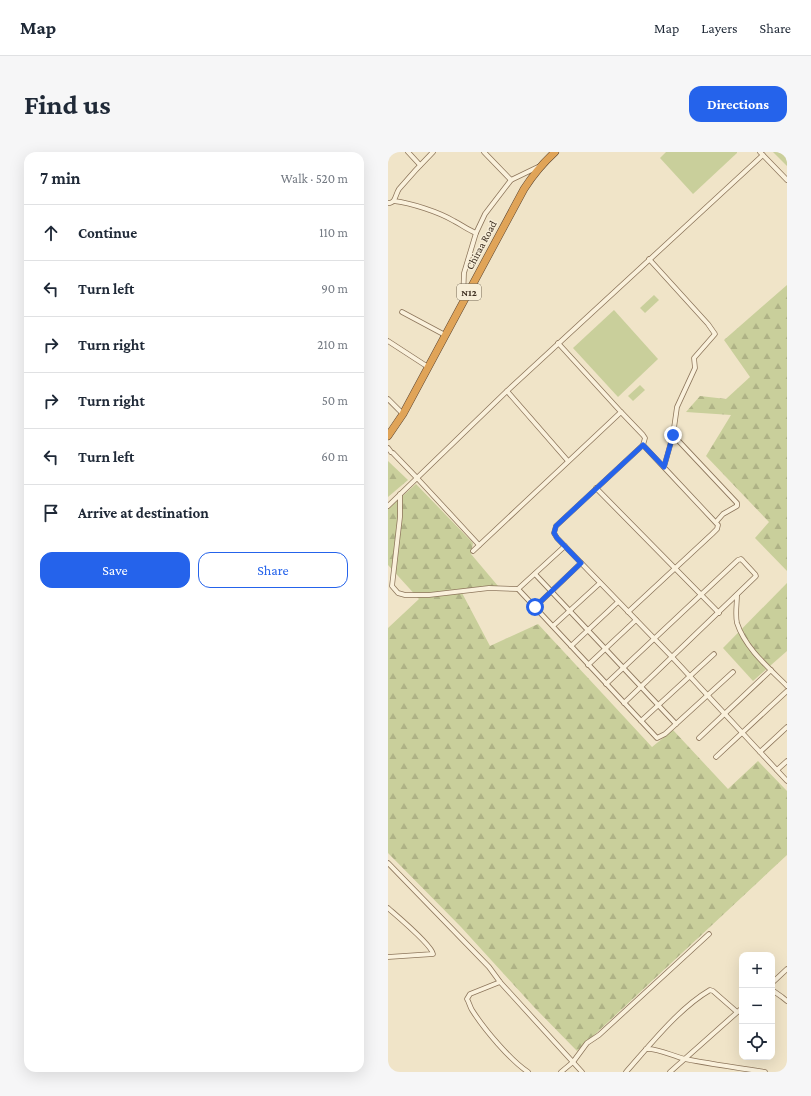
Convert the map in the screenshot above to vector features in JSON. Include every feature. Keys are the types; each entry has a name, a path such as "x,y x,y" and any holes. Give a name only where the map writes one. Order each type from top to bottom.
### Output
{"highway":[{"name":"Chiraa Road","path":"388,436 403,414 510,214 532,176 555,152"}],"street":[{"path":"408,152 420,165"},
{"path":"394,201 399,190 433,152"},
{"path":"484,152 511,180"},
{"path":"388,506 507,391 762,153 787,180"},
{"path":"463,301 464,273 476,233 484,214 511,180 541,165"},
{"path":"388,203 394,201 409,203 447,217 476,233"},
{"path":"649,259 708,324 715,334 694,358 695,368 675,414 673,435 664,467"},
{"path":"402,312 445,335"},
{"path":"388,340 428,367"},
{"path":"558,343 645,438 643,445 556,526 554,533 690,676 787,781"},
{"path":"507,391 568,461"},
{"path":"388,399 403,414"},
{"path":"473,551 621,412"},
{"path":"673,435 737,503 737,506 723,514 716,522"},
{"path":"628,612 717,529 718,524 643,445"},
{"path":"391,451 479,545"},
{"path":"596,488 719,612"},
{"path":"400,494 400,517 392,586 398,594 429,595 489,588 518,589 657,738 665,734 733,672"},
{"path":"518,589 565,546"},
{"path":"606,684 738,560 741,560 756,576 624,703"},
{"path":"535,607 581,563"},
{"path":"534,574 676,724"},
{"path":"553,626 600,583"},
{"path":"737,594 737,623 748,644 787,686"},
{"path":"571,646 618,602"},
{"path":"588,665 636,620"},
{"path":"641,721 714,654"},
{"path":"699,738 771,670"},
{"path":"716,757 787,691"},
{"path":"760,752 787,727"},
{"path":"777,770 787,761"},
{"path":"388,863 489,967 500,982 582,1072"},
{"path":"388,908 418,935 432,950 433,954 388,957"},
{"path":"561,1072 573,1062 587,1043 600,1035 708,934"},
{"path":"775,980 787,969"},
{"path":"500,982 470,994 467,999 472,1009 490,1033 513,1059 528,1072"},
{"path":"626,1072 681,1012 698,997 710,990 713,991 737,1012 670,1072"},
{"path":"775,992 787,1002"},
{"path":"646,1050 652,1049 685,1059 765,1072"}],"green space":[{"path":"666,152 737,153 693,194 660,158"},
{"path":"773,152 787,152 787,166"},
{"path":"787,285 787,571 755,538 769,522 706,456 731,415 686,412 700,396 726,399 750,377 724,340"},
{"path":"654,295 659,300 645,313 640,308"},
{"path":"614,310 658,359 618,397 573,348"},
{"path":"640,385 645,390 633,401 628,396"},
{"path":"388,461 408,480 388,497"},
{"path":"416,484 473,543 471,554 498,586 462,593 490,646 538,624 652,747 673,730 728,789 758,761 787,791 787,855 577,1051 534,1007 461,927 388,853 388,628 419,599 388,565 388,509"},
{"path":"787,583 787,651 753,681 723,648"}],"route":[{"path":"535,607 581,563 557,538 554,533 556,526 643,445 664,467 673,435"}]}
